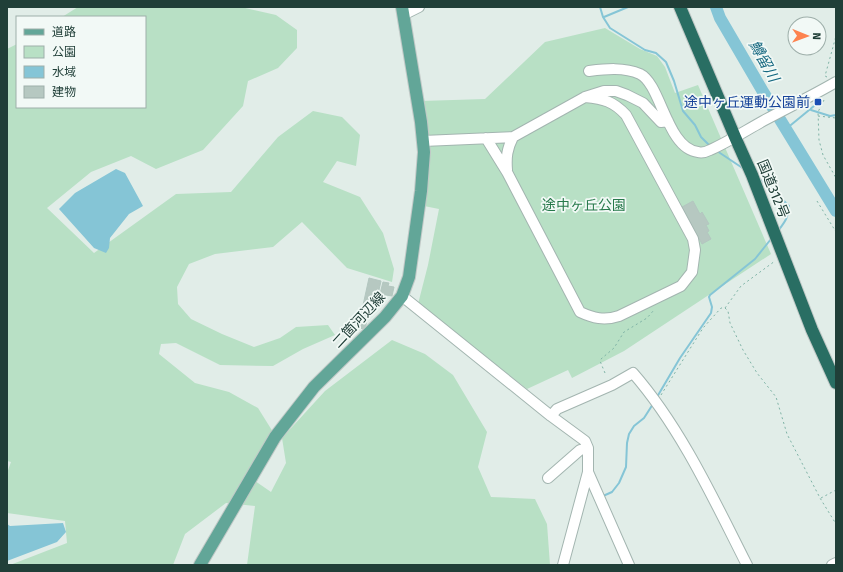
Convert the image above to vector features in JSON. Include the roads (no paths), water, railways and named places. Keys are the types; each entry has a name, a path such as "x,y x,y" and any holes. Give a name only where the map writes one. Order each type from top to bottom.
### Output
{"highway":[{"name":"国道312号","path":"680,7 752,175 812,330 836,383"}],"main road":[{"name":"二箇河辺線","path":"200,565 275,437 314,387 385,317 402,296 409,277 414,250 424,168 423,141 402,11"}],"street":[{"path":"402,11 419,7"},
{"path":"589,71 614,69 629,70 641,74 647,79 681,143 690,151 699,153 708,151 735,137 833,83"},
{"path":"423,141 513,137 584,97 604,92 616,91 644,103 662,122 668,121"},
{"path":"486,138 507,172 580,312 594,319 610,319 681,286 692,272 696,250 693,239 626,115 618,106 597,98 584,97"},
{"path":"507,172 506,157 513,137"},
{"path":"402,296 551,416 585,441 588,448 588,472 563,565"},
{"path":"551,416 557,409 612,385 633,373 657,402 689,454 747,565"},
{"path":"548,478 580,450 588,448"},
{"path":"588,472 629,565"},
{"path":"832,565 836,563"}],"water":[{"path":"116,169 125,173 143,206 129,214 110,238 109,248 106,253 94,248 59,209 75,193"},
{"path":"63,523 66,532 57,542 7,561 7,524 10,526"}],"waterway":[{"path":"600,7 603,17 610,28 645,50 656,53 666,62 674,81 683,111 695,125 701,137 710,146"},
{"path":"604,17 628,7"},
{"name":"鱒留川","path":"716,7 720,18 762,90 836,211"},
{"path":"786,129 814,106"},
{"path":"811,110 830,116 836,115"},
{"path":"717,151 744,169"},
{"path":"759,179 768,185 789,206 787,217 778,231"},
{"path":"657,397 680,358 711,313 712,307 709,297 710,295 755,259 771,239"},
{"path":"603,496 612,492 619,483 626,467 629,434 634,426 644,418 653,404"}],"place":[{"name":"途中ヶ丘運動公園前","path":"818,102"}],"park label":[{"name":"途中ヶ丘公園","path":"584,205"}]}
